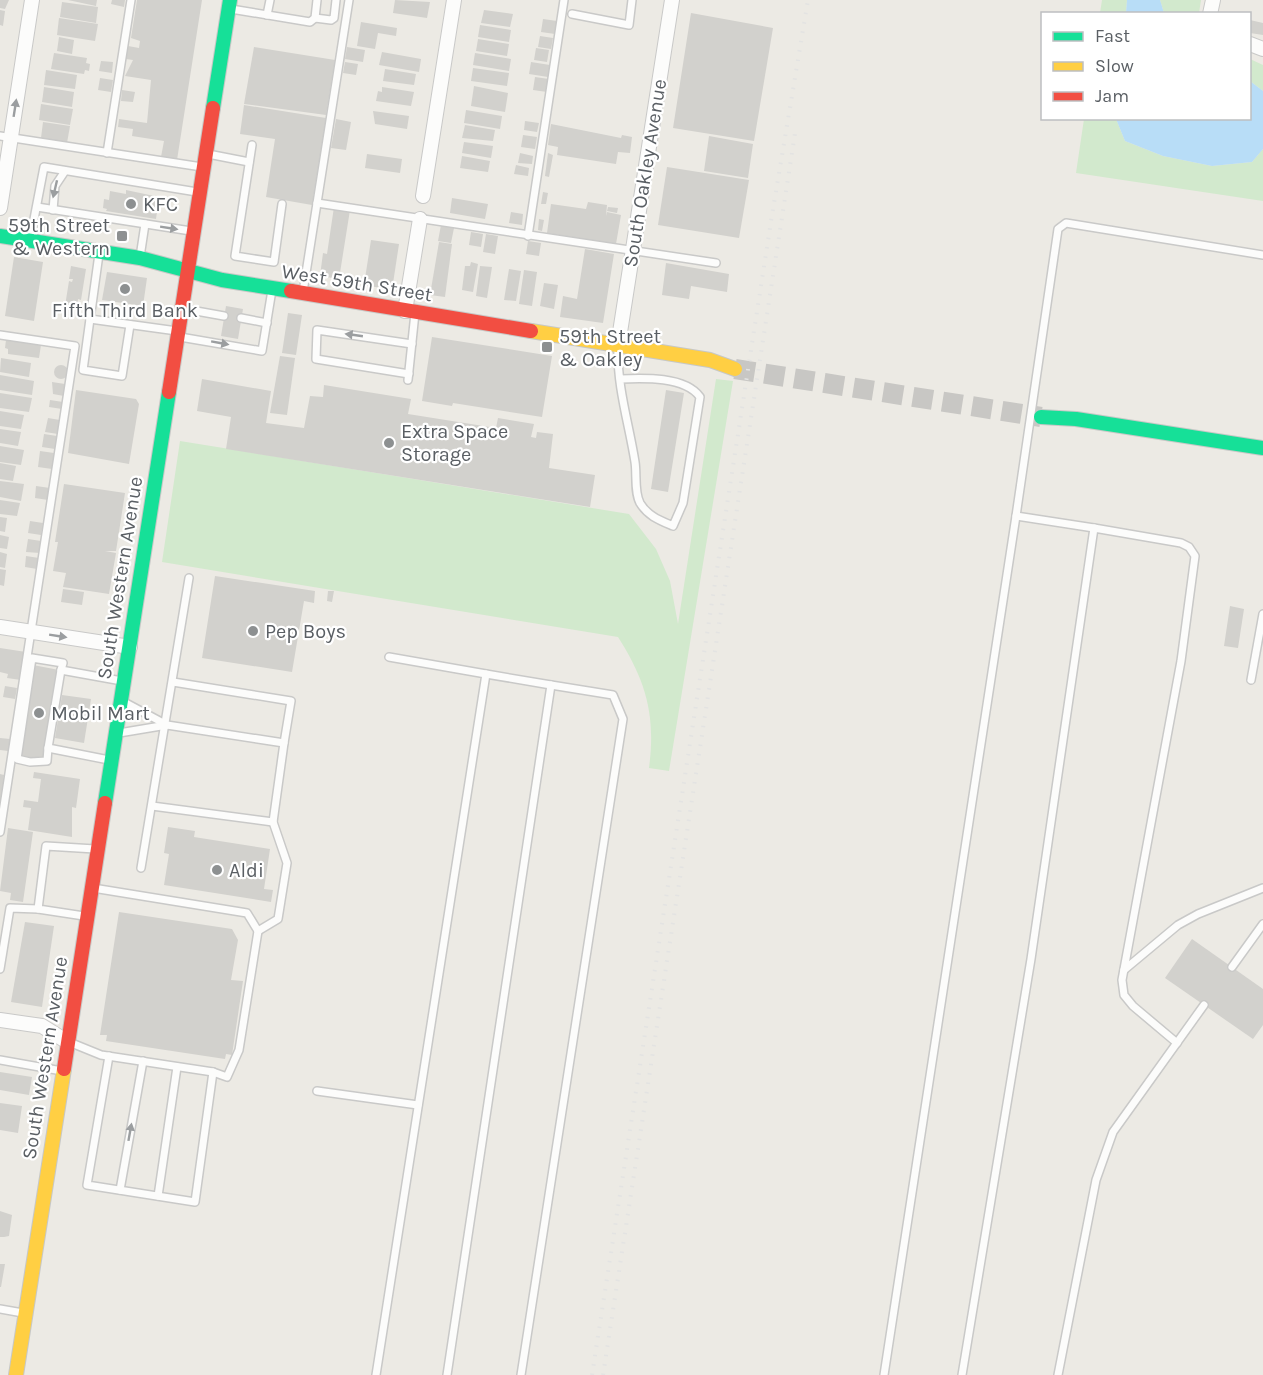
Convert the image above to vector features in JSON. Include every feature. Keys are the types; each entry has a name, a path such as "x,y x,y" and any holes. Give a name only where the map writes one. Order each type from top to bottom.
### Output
{"main road":[{"name":"South Western Avenue","path":"16,1375 66,1041 130,647 229,4"},
{"name":"West 59th Street","path":"0,236 140,258 222,280 273,289 710,360 722,366 735,364"},
{"path":"1041,413 1263,448"}],"street":[{"path":"0,208 5,137 33,0"},
{"path":"423,196 454,0"},
{"name":"South Oakley Avenue","path":"618,345 672,0"},
{"path":"410,312 420,219"},
{"path":"0,627 130,647"},
{"path":"0,1020 42,1026 66,1041"}],"lane":[{"path":"107,153 131,0"},
{"path":"267,15 270,0"},
{"path":"315,18 317,0"},
{"path":"229,4 267,15 310,22 315,18 333,18 336,0"},
{"path":"303,294 349,0"},
{"path":"528,236 564,0"},
{"path":"572,15 628,24 632,0"},
{"path":"5,137 107,153 249,162"},
{"path":"252,145 235,256 273,262 282,204"},
{"path":"30,241 44,167 200,192"},
{"path":"53,210 54,186 65,171"},
{"path":"317,203 716,263"},
{"path":"37,207 193,232"},
{"path":"884,1375 1058,229 1066,223 1263,255"},
{"path":"140,258 145,224"},
{"path":"99,252 83,370 122,376 130,325"},
{"path":"90,320 130,325 262,351 273,289"},
{"path":"182,308 224,316"},
{"path":"410,312 412,344 409,377 316,359 317,330 412,344"},
{"path":"241,318 267,323"},
{"path":"0,335 75,346 0,832"},
{"path":"618,345 620,379 636,464 639,501 654,518 673,526 683,503 699,397 694,389 675,383 643,378 620,379"},
{"path":"1016,516 1180,543 1189,547 1195,556 1181,661 1124,970 1124,995 1133,1006 1177,1043"},
{"path":"963,1375 1031,959 1094,528"},
{"path":"141,868 167,725 189,578"},
{"path":"1251,680 1263,614"},
{"path":"389,657 612,695 623,719 521,1375"},
{"path":"32,658 63,663 61,670 46,761 30,762 17,759 32,658"},
{"path":"61,670 124,682"},
{"path":"376,1375 486,674"},
{"path":"173,682 291,700 273,822 287,863 278,919 258,931"},
{"path":"447,1375 551,684"},
{"path":"121,700 167,725"},
{"path":"116,734 167,725 284,743"},
{"path":"48,748 111,760"},
{"path":"152,806 273,822"},
{"path":"38,909 46,846 97,849"},
{"path":"66,1041 110,1056 213,1072 226,1077 239,1050 258,931 247,912 91,887"},
{"path":"1124,970 1178,925 1198,914 1263,888"},
{"path":"0,969 10,908 38,909 87,916"},
{"path":"1232,967 1263,924"},
{"path":"1058,1375 1085,1247 1096,1180 1113,1132 1204,1005"},
{"path":"110,1056 87,1185 195,1202 213,1072"},
{"path":"0,1060 62,1071"},
{"path":"120,1190 143,1061"},
{"path":"158,1196 177,1067"},
{"path":"317,1092 418,1105"},
{"path":"0,1309 25,1313"}],"green space":[{"path":"1102,0 1127,0 1126,12 1100,12"},
{"path":"1160,0 1201,0 1199,12 1164,12"},
{"path":"1251,59 1263,65 1263,91 1251,82"},
{"path":"1084,120 1116,120 1125,141 1163,156 1212,166 1252,162 1263,149 1263,201 1076,173"},
{"path":"716,379 733,381 669,771 649,768 651,731 647,699 636,669 618,637 162,562 180,441 629,514 656,549 670,581 678,624"}],"water":[{"path":"1127,0 1160,0 1164,12 1126,12"},
{"path":"1251,82 1263,91 1263,149 1252,162 1212,166 1163,156 1125,141 1116,120 1251,120"}],"building":[{"path":"0,0 9,0 5,9 0,8"},
{"path":"68,0 97,0 96,6"},
{"path":"112,0 125,0 124,7 111,4"},
{"path":"137,0 202,0 177,160 161,157 164,141 132,136 133,129 118,127 119,119 147,123 151,80 125,76 133,60 126,59 128,46 139,48 140,41 131,38"},
{"path":"395,0 430,2 427,18 393,13"},
{"path":"62,2 98,7 96,23 60,17"},
{"path":"0,10 5,11 3,26 0,25"},
{"path":"484,10 513,14 510,27 481,23"},
{"path":"691,13 773,28 754,141 673,128"},
{"path":"59,18 98,24 95,41 57,35"},
{"path":"543,19 557,21 555,34 541,32"},
{"path":"1251,20 1263,23 1263,35 1251,33"},
{"path":"361,22 397,28 396,36 378,33 375,49 357,46"},
{"path":"480,25 511,30 509,42 478,37"},
{"path":"540,36 553,38 551,49 538,47"},
{"path":"59,37 74,40 72,54 57,51"},
{"path":"478,39 509,44 507,56 476,51"},
{"path":"254,47 335,60 326,115 244,104"},
{"path":"347,47 365,50 363,62 345,59"},
{"path":"536,48 549,50 547,62 534,60"},
{"path":"382,52 421,59 419,72 379,65"},
{"path":"54,53 87,58 86,63 90,64 89,71 85,70 84,74 51,69"},
{"path":"475,53 511,59 509,71 473,65"},
{"path":"101,61 113,62 112,73 99,71"},
{"path":"345,62 358,64 356,75 343,73"},
{"path":"531,62 550,65 548,77 529,74"},
{"path":"473,68 509,73 507,86 471,81"},
{"path":"385,69 416,74 414,85 383,81"},
{"path":"46,70 77,75 75,89 44,85"},
{"path":"535,77 549,79 547,92 533,90"},
{"path":"100,78 113,80 111,92 98,90"},
{"path":"474,86 508,93 505,112 471,106"},
{"path":"44,87 74,92 72,107 42,102"},
{"path":"382,87 414,92 411,106 376,101 378,91 382,92"},
{"path":"122,90 135,92 133,102 121,101"},
{"path":"41,104 73,109 70,125 39,120"},
{"path":"244,105 326,118 312,205 266,197 275,139 240,134"},
{"path":"466,110 502,116 500,129 464,123"},
{"path":"373,111 409,116 407,129 375,124"},
{"path":"336,119 351,122 346,150 331,148"},
{"path":"525,121 539,123 537,132 524,130"},
{"path":"43,122 70,126 67,143 41,138"},
{"path":"551,124 621,138 622,135 632,137 630,153 618,152 616,164 557,155 558,147 548,145"},
{"path":"465,125 495,130 493,141 462,138"},
{"path":"523,135 537,137 535,149 521,147"},
{"path":"709,136 753,144 748,178 704,171"},
{"path":"464,142 493,146 491,158 462,153"},
{"path":"520,153 533,156 532,164 518,163"},
{"path":"548,153 553,155 549,177 545,176"},
{"path":"367,154 402,159 400,173 365,168"},
{"path":"462,156 490,161 488,172 460,168"},
{"path":"516,165 529,168 528,176 514,174"},
{"path":"667,167 749,180 739,238 658,225"},
{"name":"KFC","path":"126,190 159,197 156,219 106,211 107,209 103,208 104,199 109,200 110,191 126,194"},
{"path":"543,192 548,193 546,204 541,204"},
{"path":"452,198 488,204 485,219 450,213"},
{"path":"588,202 607,205 606,216 607,212 621,215 616,244 547,233 551,204 586,209"},
{"path":"334,207 350,210 339,279 320,276 323,253 327,254"},
{"path":"608,207 618,208 617,213 607,211"},
{"path":"511,212 523,214 522,225 509,223"},
{"path":"539,219 544,220 542,231 538,230"},
{"path":"441,225 454,228 451,243 438,241"},
{"path":"471,232 483,234 481,247 469,245"},
{"path":"486,234 498,236 495,254 483,252"},
{"path":"371,240 399,244 392,290 364,285"},
{"path":"528,241 541,243 539,256 526,254"},
{"path":"439,242 452,244 445,297 430,295"},
{"path":"585,249 614,254 603,323 560,317 563,296 577,299"},
{"path":"14,257 43,262 34,321 5,316"},
{"path":"471,262 478,264 473,292 462,290 465,266 470,266"},
{"path":"666,263 729,274 727,292 691,286 689,299 662,295"},
{"path":"71,266 86,269 81,300 78,299 77,308 65,306 69,281 72,282 73,279 69,279"},
{"path":"480,266 492,267 487,298 476,296"},
{"path":"509,269 521,271 516,301 504,300"},
{"path":"524,270 537,272 532,306 519,304"},
{"name":"Fifth Third Bank","path":"107,272 147,278 143,306 102,300"},
{"path":"544,283 558,285 554,309 540,306"},
{"path":"226,306 243,309 238,339 221,336"},
{"path":"288,313 302,315 296,355 282,353"},
{"path":"432,337 552,356 542,417 453,403 452,406 422,401"},
{"path":"6,340 41,345 39,358 8,354 8,349 5,348"},
{"path":"280,356 295,358 287,415 270,413"},
{"path":"1,358 31,363 29,377 0,372"},
{"path":"58,365 64,365 68,372 64,379 58,379 54,375 54,369"},
{"path":"0,375 34,381 32,395 0,390"},
{"name":"Extra Space Storage","path":"202,379 271,391 266,423 304,428 310,396 323,397 324,385 411,399 408,414 496,428 498,418 534,424 531,437 536,438 537,432 553,434 549,468 595,475 590,507 226,449 231,417 197,411"},
{"path":"52,382 65,384 64,396 53,394"},
{"path":"76,390 136,399 139,404 129,464 68,453"},
{"path":"666,390 684,393 668,492 651,489"},
{"path":"0,393 32,398 29,412 0,408"},
{"path":"50,400 63,402 62,409 49,407"},
{"path":"0,411 24,415 21,429 0,426"},
{"path":"48,418 60,420 58,434 45,432"},
{"path":"0,429 21,432 18,446 0,443"},
{"path":"44,434 57,436 55,449 42,447"},
{"path":"0,446 24,450 21,465 0,462"},
{"path":"40,451 54,453 52,469 38,467"},
{"path":"0,463 16,466 13,481 0,479"},
{"path":"0,481 24,484 21,501 0,497"},
{"path":"64,484 125,493 116,551 105,551 116,553 109,594 63,587 66,573 53,571"},
{"path":"36,486 50,488 48,500 35,498"},
{"path":"0,500 20,503 17,516 0,514"},
{"path":"0,517 7,518 5,532 0,531"},
{"path":"30,521 43,523 41,535 28,533"},
{"path":"0,535 9,537 7,549 0,548"},
{"path":"28,539 41,541 40,553 26,552"},
{"path":"0,552 7,554 5,568 0,567"},
{"path":"26,556 39,558 37,569 25,567"},
{"path":"0,569 6,570 4,586 0,585"},
{"name":"Pep Boys","path":"215,576 315,591 314,603 304,601 292,672 202,658"},
{"path":"63,589 84,592 82,605 61,602"},
{"path":"328,591 334,591 332,602 327,601"},
{"path":"1230,606 1244,609 1238,648 1224,646"},
{"path":"0,648 26,652 21,680 7,678 8,674 0,672"},
{"name":"Mobil Mart","path":"33,665 59,670 46,757 33,758 19,756"},
{"path":"5,686 17,688 15,699 3,697"},
{"path":"62,695 91,699 84,743 55,738"},
{"path":"0,738 10,739 8,751 0,750"},
{"path":"34,772 80,779 76,808 72,807 72,837 28,830 31,808 23,807 24,800 38,802 41,779 33,778"},
{"path":"0,774 4,775 1,801 0,800"},
{"name":"Aldi","path":"168,827 195,831 194,837 270,849 264,889 273,890 271,902 164,885 169,854 164,853"},
{"path":"8,828 33,832 23,902 10,900 11,893 0,891"},
{"path":"119,912 232,929 238,940 231,980 243,981 232,1055 226,1054 225,1059 106,1041 107,1035 100,1035"},
{"path":"25,922 54,926 42,1007 11,1002"},
{"path":"1192,939 1263,989 1263,1025 1253,1039 1165,978"},
{"path":"0,1072 32,1077 29,1095 0,1090"},
{"path":"0,1103 22,1106 18,1133 0,1130"},
{"path":"0,1211 12,1215 9,1236 0,1237"},
{"path":"0,1264 5,1264 1,1287 0,1287"}],"tunnel":[{"path":"735,369 1041,417"}],"railway":[{"path":"592,1375 772,215 808,0"},
{"path":"603,1375 796,127"}],"traffic: fast":[{"path":"213,108 230,0"},
{"path":"0,236 140,258 222,280 291,291"},
{"path":"105,803 169,392"},
{"path":"1041,417 1076,419 1263,448"}],"traffic: slow":[{"path":"531,331 710,360 735,369"},
{"path":"16,1375 64,1069"}],"traffic: jam":[{"path":"169,392 213,108"},
{"path":"291,291 531,331"},
{"path":"64,1069 105,803"}],"place":[{"name":"KFC","path":"131,204"},
{"name":"59th Street & Western","path":"122,236"},
{"name":"Fifth Third Bank","path":"125,289"},
{"name":"59th Street & Oakley","path":"547,347"},
{"name":"Extra Space Storage","path":"389,443"},
{"name":"Pep Boys","path":"253,631"},
{"name":"Mobil Mart","path":"39,713"},
{"name":"Aldi","path":"217,870"}]}
